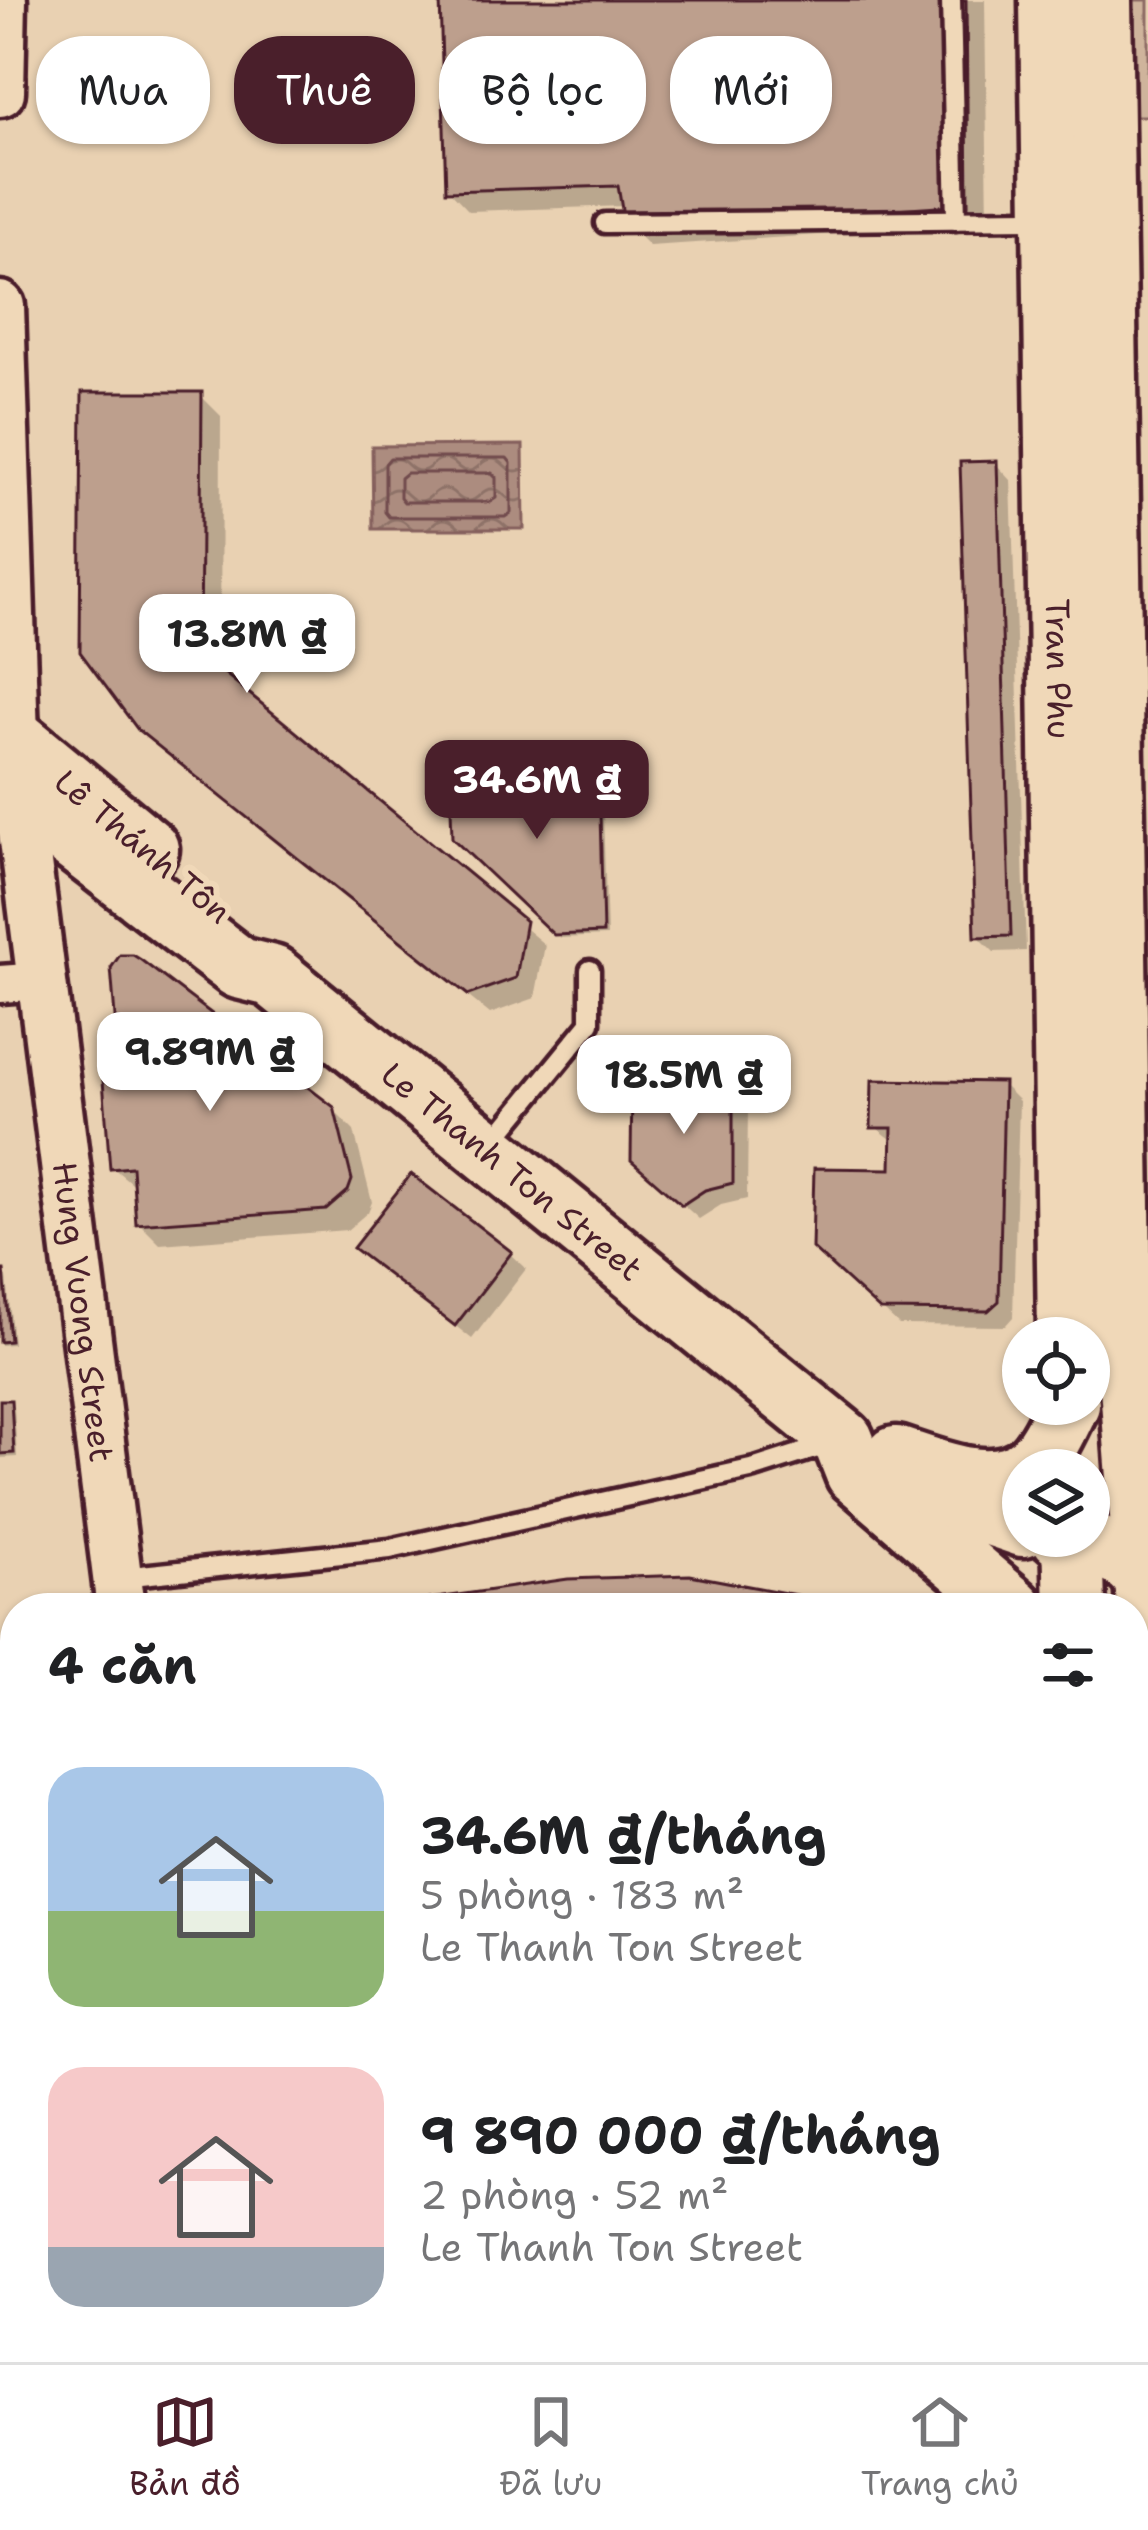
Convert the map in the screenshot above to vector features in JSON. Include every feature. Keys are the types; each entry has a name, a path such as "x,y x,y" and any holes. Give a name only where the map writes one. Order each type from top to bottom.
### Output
{"main road":[{"name":"Tran Phu","path":"1050,0 1068,1317"},
{"name":"Tran Phu","path":"1101,0 1120,1270 1142,1593"},
{"name":"Lê Thánh Tôn","path":"8,762 261,944 272,976"},
{"name":"Le Thanh Ton Street","path":"272,976 869,1449"},
{"path":"869,1449 954,1475 1006,1478 1032,1465 1056,1425"},
{"path":"869,1449 946,1496 1002,1515"},
{"path":"869,1449 856,1473 996,1593"},
{"name":"Tran Phu","path":"1110,1555 1138,1567 1142,1593"},
{"path":"1063,1557 1072,1593"}],"street":[{"path":"0,92 2,0"},
{"name":"Hung Vuong Street","path":"0,306 8,762 21,982 119,1593"}],"lane":[{"path":"951,0 956,220"},
{"path":"605,223 1054,219"},
{"path":"486,1150 590,1023 590,970"},
{"path":"119,1593 390,1549 734,1473 869,1449"}],"green space":[{"path":"1122,0 1148,0 1148,116 1125,116"}],"water":[{"path":"523,445 524,529 373,529 372,446"}],"building":[{"path":"440,0 966,0 968,204 625,227 618,186 446,191 445,144 646,144 646,36 441,36"},
{"path":"82,392 202,392 200,653 526,921 516,978 468,995 138,730 80,652"},
{"path":"997,461 1011,936 975,937 960,462"},
{"path":"599,772 603,933 554,935 452,838 450,777"},
{"path":"120,955 141,960 334,1107 352,1180 348,1191 326,1210 136,1224 132,1167 110,1169 101,1055 118,1054 111,968"},
{"path":"872,1080 1004,1082 999,1301 988,1311 880,1310 812,1248 814,1168 891,1169 892,1128 871,1128"},
{"path":"632,1086 733,1087 733,1183 705,1190 682,1205 631,1160"},
{"path":"411,1174 512,1252 455,1326 353,1248"},
{"path":"0,1270 4,1270 10,1341 0,1342"},
{"path":"0,1400 11,1400 14,1453 0,1454"},
{"path":"690,1575 786,1593 471,1593 568,1579"}]}
